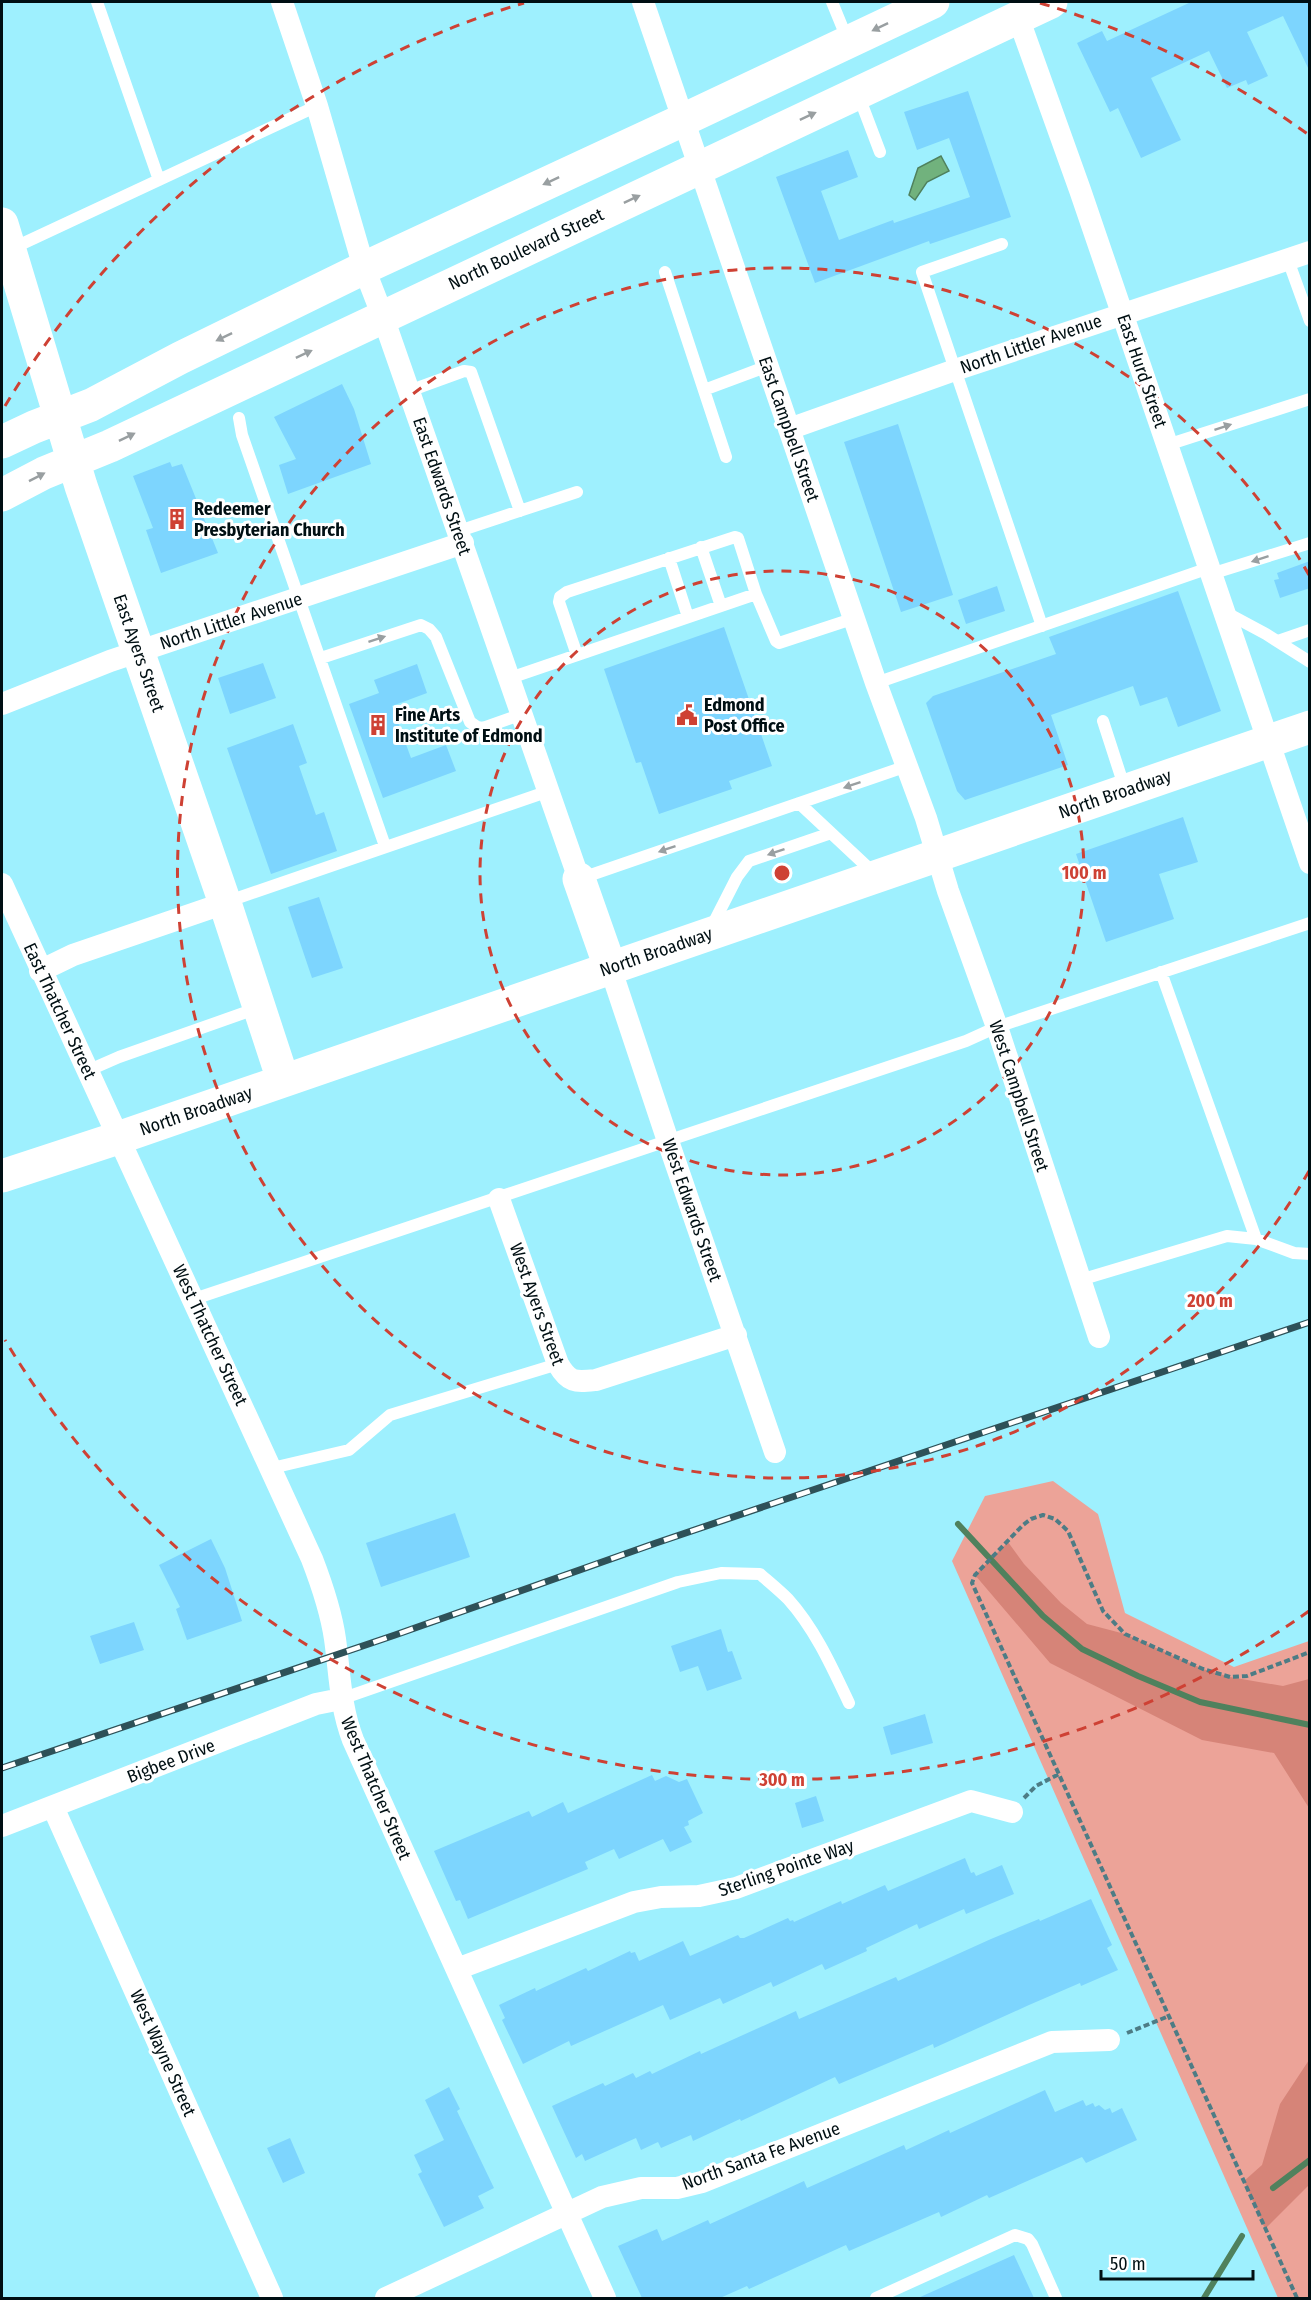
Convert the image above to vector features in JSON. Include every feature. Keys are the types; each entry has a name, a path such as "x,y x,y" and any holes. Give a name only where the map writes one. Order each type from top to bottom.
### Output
{"main road":[{"path":"2,442 91,405 180,358 364,268 933,2"},
{"name":"North Boulevard Street","path":"2,495 44,473 110,446 857,93 1016,9 1051,2"},
{"name":"East Ayers Street","path":"5,237 74,460 284,1080"},
{"name":"North Broadway","path":"2,1176 1310,727"},
{"name":"East Edwards Street","path":"579,879 610,967"}],"street":[{"name":"East Edwards Street","path":"282,2 317,106 364,268 461,537 579,879"},
{"name":"East Campbell Street","path":"643,2 937,855"},
{"name":"East Hurd Street","path":"1016,9 1310,863"},
{"name":"North Littler Avenue","path":"789,429 1122,313 1310,252"},
{"name":"North Littler Avenue","path":"2,704 138,651 300,598 461,537"},
{"name":"West Campbell Street","path":"937,855 997,1027 1099,1337"},
{"name":"East Thatcher Street","path":"2,884 118,1138"},
{"path":"40,971 73,955 225,903"},
{"name":"West Edwards Street","path":"610,967 776,1452"},
{"name":"West Thatcher Street","path":"118,1138 312,1558 327,1598 335,1640 341,1699 352,1740 605,2298"},
{"name":"West Ayers Street","path":"499,1199 558,1364 566,1377 578,1382 596,1380 736,1335"},
{"name":"Bigbee Drive","path":"2,1826 316,1704 341,1699"},
{"name":"Sterling Pointe Way","path":"457,1969 634,1902 661,1897 699,1896 736,1888 971,1801 1012,1812"},
{"name":"West Wayne Street","path":"53,1807 272,2298"},
{"name":"North Santa Fe Avenue","path":"386,2298 602,2197 620,2191 641,2188 677,2188 702,2182 1052,2042 1109,2040"}],"lane":[{"path":"97,2 159,180"},
{"path":"832,2 848,42"},
{"path":"857,93 880,152"},
{"path":"5,237 159,180 317,106"},
{"path":"1002,244 922,272 1042,626"},
{"path":"1288,260 1307,307 1310,321"},
{"path":"665,272 726,457"},
{"path":"704,390 768,366"},
{"path":"409,391 464,371 471,372 520,511"},
{"path":"1167,445 1310,399"},
{"path":"239,418 246,447 385,846"},
{"path":"461,537 520,511 577,492"},
{"path":"577,655 559,602 562,594 732,537 738,538 756,594 776,641 779,643 855,618"},
{"path":"876,683 1042,626 1210,572 1310,543"},
{"path":"701,547 721,606"},
{"path":"669,558 688,617"},
{"path":"510,678 756,594"},
{"path":"1224,612 1278,641 1310,662"},
{"path":"321,658 421,625 429,629 436,637 471,722 483,728 522,714"},
{"path":"1278,641 1310,630"},
{"path":"1103,721 1125,790"},
{"path":"579,879 907,766"},
{"path":"225,903 549,791"},
{"path":"799,803 876,876"},
{"path":"707,934 737,877 749,861 831,833"},
{"path":"194,1299 499,1199 966,1041 997,1027 1310,923"},
{"path":"1161,972 1256,1239"},
{"path":"87,1071 119,1057 259,1008"},
{"path":"1080,1280 1227,1236 1256,1239 1294,1253 1310,1254"},
{"path":"272,1468 349,1450 390,1416 558,1364"},
{"path":"341,1699 678,1582 721,1574 760,1574 787,1599 804,1620 827,1656 849,1703"},
{"path":"876,2298 1015,2235 1028,2239 1032,2244 1056,2298"}],"path":[{"path":"1297,2298 972,1583 975,1575 1031,1519 1043,1515 1055,1519 1068,1531 1103,1611 1125,1634 1203,1669 1230,1677 1247,1676 1310,1652"},
{"path":"1012,1812 1036,1786 1059,1774"},
{"path":"1109,2040 1169,2016"}],"shaded area":[{"path":"941,156 949,171 927,182 915,200 909,195 918,168"},
{"path":"1053,1481 1098,1514 1125,1613 1234,1667 1309,1641 1309,2298 1278,2298 952,1561 985,1496"},
{"path":"1008,1542 1024,1564 1061,1603 1087,1624 1125,1634 1203,1669 1230,1677 1283,1686 1309,1679 1309,1808 1274,1753 1202,1740 1050,1663 975,1575"},
{"path":"1309,2060 1309,2185 1265,2229 1244,2181 1262,2165 1280,2104"}],"building":[{"path":"1191,2 1310,2 1310,72 1283,16 1247,32 1268,76 1248,85 1246,80 1227,88 1209,51 1151,78 1181,140 1141,158 1118,108 1110,112 1077,43 1102,31 1107,41"},
{"path":"968,91 1011,217 930,244 929,241 815,283 776,177 848,150 858,177 821,191 839,240 893,220 894,223 970,197 949,138 917,150 904,112"},
{"path":"342,384 354,409 371,464 288,494 279,465 296,459 274,417"},
{"path":"898,424 953,595 901,612 844,442"},
{"name":"Redeemer Presbyterian Church","path":"170,462 172,467 182,464 218,553 161,573 146,530 153,528 133,476"},
{"path":"1310,561 1310,588 1280,598 1274,580 1279,579 1277,573"},
{"path":"997,586 1005,611 966,624 958,600"},
{"path":"1178,591 1221,711 1178,727 1167,697 1140,706 1133,686 1051,715 1068,765 965,800 957,791 926,703 933,696 1056,654 1049,637"},
{"name":"Edmond Post Office","path":"724,627 772,766 729,781 732,789 659,814 641,762 636,763 604,669"},
{"path":"263,663 276,698 230,714 218,678"},
{"name":"Fine Arts Institute of Edmond","path":"417,664 427,693 392,706 411,758 446,745 456,771 383,798 349,704 379,693 374,680"},
{"path":"293,724 307,763 299,766 316,815 324,812 337,851 271,874 227,748"},
{"path":"1183,817 1198,862 1159,874 1174,919 1106,942 1076,854"},
{"path":"319,897 343,968 312,978 288,907"},
{"path":"455,1513 470,1557 381,1587 366,1543"},
{"path":"211,1539 225,1568 242,1621 187,1640 176,1609 180,1607 159,1565"},
{"path":"134,1622 144,1650 100,1664 90,1636"},
{"path":"721,1629 728,1652 732,1651 742,1679 707,1691 698,1666 680,1672 671,1646"},
{"path":"925,1714 933,1743 891,1755 883,1727"},
{"path":"652,1775 655,1781 666,1776 679,1782 687,1779 703,1813 688,1821 689,1825 684,1827 692,1842 670,1852 663,1839 619,1859 614,1849 585,1862 588,1869 468,1919 460,1900 456,1901 434,1851 529,1811 532,1817 563,1802 568,1813"},
{"path":"816,1796 824,1821 802,1828 795,1803"},
{"path":"965,1858 971,1873 974,1872 976,1876 1002,1865 1014,1894 966,1914 964,1909 919,1929 917,1924 825,1970 822,1964 773,1987 771,1982 723,2004 720,1998 670,2020 663,2005 571,2046 569,2041 523,2064 502,2020 505,2018 499,2005 586,1968 588,1971 630,1951 635,1952 639,1961 683,1941 690,1956 738,1935 744,1938 788,1918 794,1922 885,1885 888,1891"},
{"path":"1091,1899 1112,1945 1107,1948 1118,1970 1081,1986 1080,1983 934,2048 933,2044 839,2084 835,2077 693,2141 691,2135 661,2148 658,2142 641,2150 636,2138 585,2161 582,2154 576,2158 552,2106 603,2083 605,2086 633,2073 636,2078 650,2071 652,2074 700,2051 701,2054 796,2011 799,2019 896,1977 898,1981 991,1939"},
{"path":"449,2087 460,2109 457,2111 494,2188 478,2196 484,2208 444,2227 418,2174 422,2172 414,2155 444,2140 425,2100"},
{"path":"1045,2090 1055,2112 1083,2100 1086,2106 1093,2103 1095,2107 1099,2105 1105,2110 1110,2108 1112,2113 1122,2108 1137,2140 1086,2163 1082,2157 989,2198 987,2195 941,2217 939,2212 849,2251 846,2245 749,2289 747,2286 720,2298 642,2298 618,2246 657,2229 662,2241 708,2220 710,2224 804,2181 807,2188 904,2145 906,2150 949,2130 950,2133"},
{"path":"290,2138 305,2173 283,2183 267,2148"},
{"path":"1014,2255 1034,2298 918,2298"}],"waterway":[{"path":"958,1524 1043,1616 1082,1649 1200,1702 1310,1725"},
{"path":"1273,2188 1310,2160"},
{"path":"1204,2298 1242,2236"}],"railway":[{"path":"2,1768 395,1635 656,1543 1310,1322"}],"place":[{"name":"Redeemer Presbyterian Church","path":"177,519"},
{"name":"Edmond Post Office","path":"687,715"},
{"name":"Fine Arts Institute of Edmond","path":"378,725"}]}
